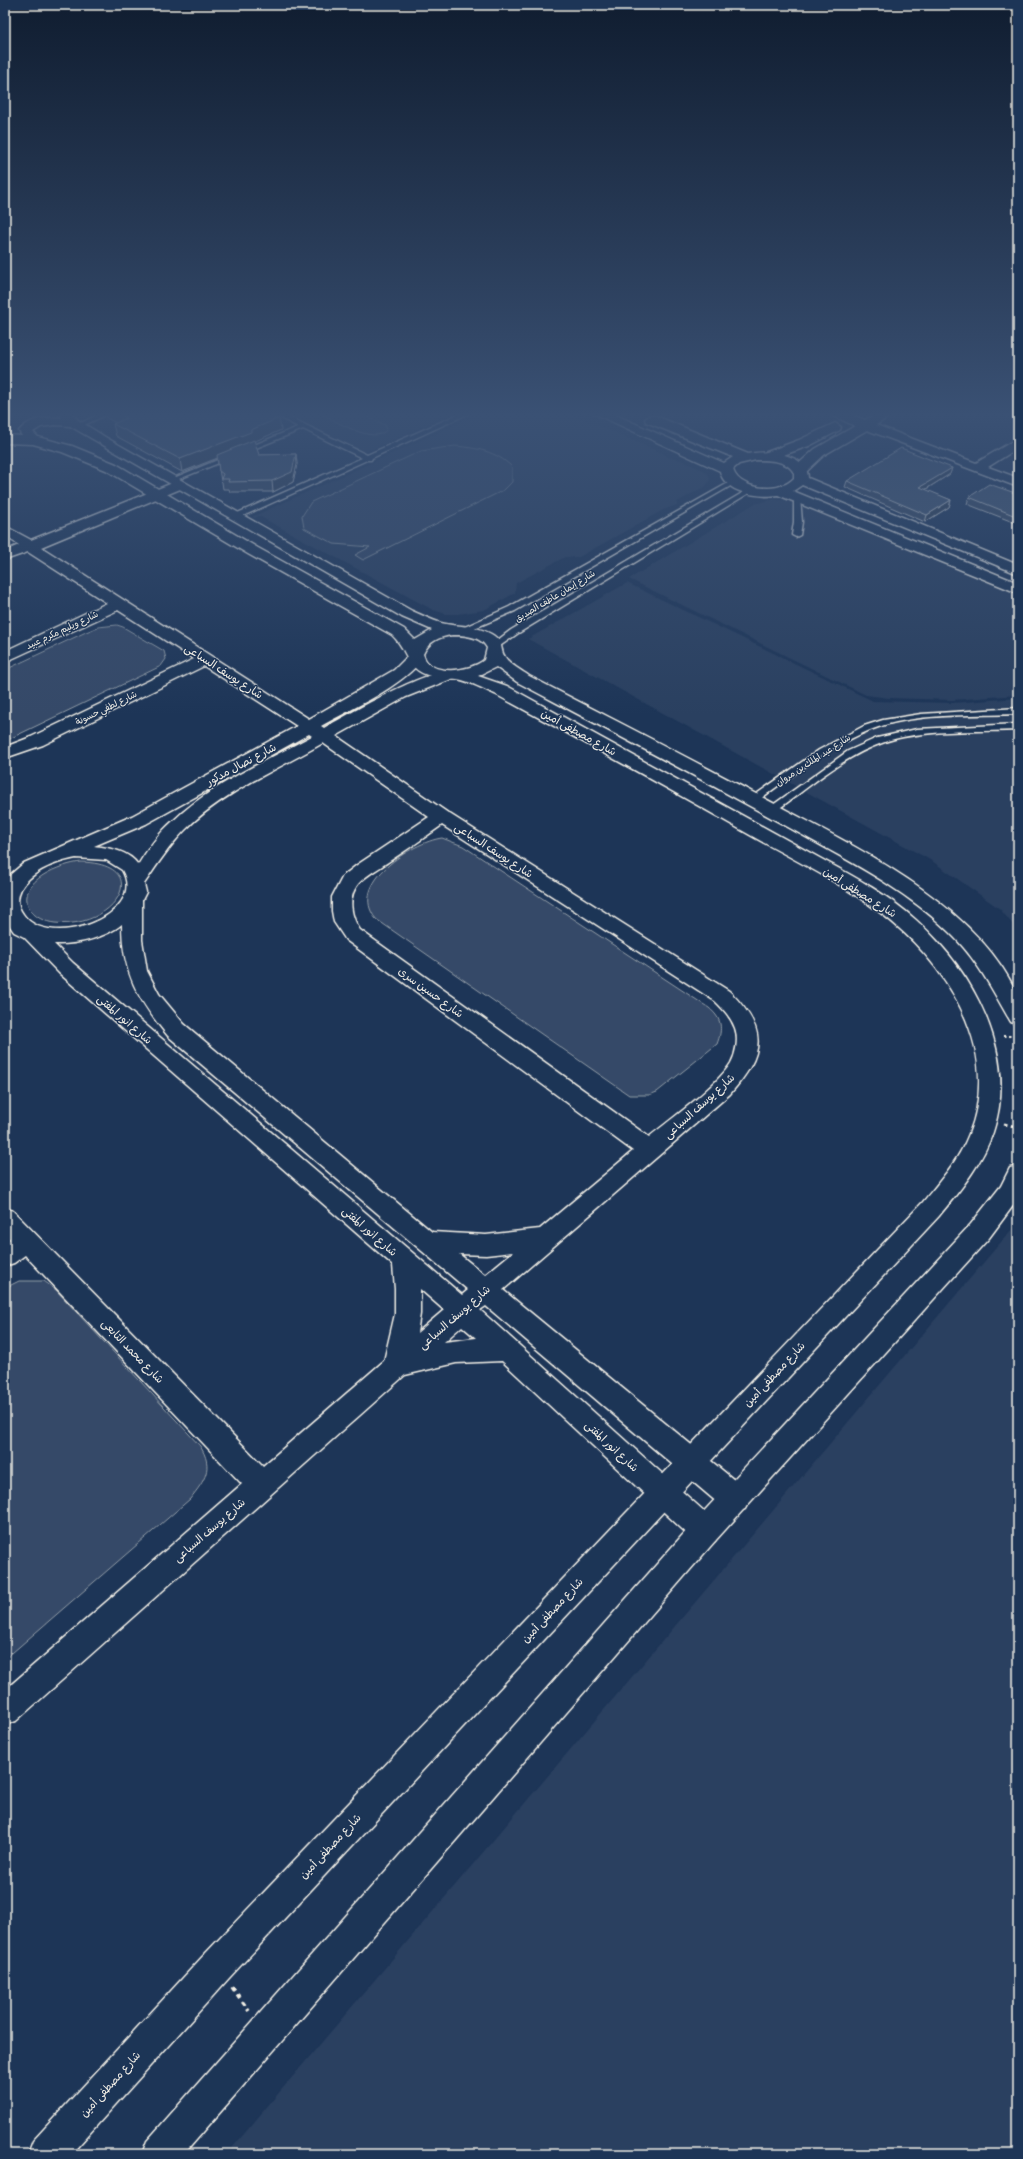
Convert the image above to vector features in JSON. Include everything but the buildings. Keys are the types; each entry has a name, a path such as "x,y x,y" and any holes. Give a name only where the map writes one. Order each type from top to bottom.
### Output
{"street":[{"path":"5,556 110,513"},
{"path":"188,513 398,632 408,641 426,669 455,675 477,671 489,664 495,651 488,639 477,633 434,626 407,614 228,513"},
{"path":"835,513 1018,588"},
{"path":"887,513 1018,570"},
{"path":"222,532 240,520"},
{"name":"شارع يوسف السباعى","path":"5,530 316,731 442,817 722,996 738,1011 746,1029 747,1051 739,1069 722,1088 544,1239 261,1484 5,1710"},
{"name":"شارع ويليم مكرم عبيد","path":"5,657 119,603"},
{"path":"416,655 418,645 426,638 438,633 457,630"},
{"name":"شارع مصطفى أمين","path":"495,651 502,664 523,680 753,800 910,890 944,916 984,956 1007,992 1018,1017"},
{"name":"شارع نصال مدكور","path":"135,890 163,842 197,809 316,731 400,673 416,655"},
{"name":"شارع لطفي حسونة","path":"5,753 37,742 206,659"},
{"name":"شارع مصطفى أمين","path":"46,2154 217,1966 931,1209 962,1171 979,1139 985,1121 989,1098 988,1064 979,1029 966,996 954,974 932,947 912,927 884,905 740,821 501,690 455,675"},
{"name":"شارع نصال مدكور","path":"50,859 139,820 316,731 400,693 455,675"},
{"path":"740,821 753,800"},
{"path":"740,821 771,810"},
{"name":"شارع حسين سرى","path":"442,817 364,869 350,881 342,897 344,922 353,935 649,1150"},
{"path":"5,870 76,852 94,852 109,855 132,869 135,890 131,928 136,971 158,1010 176,1030 310,1145 486,1289 735,1499"},
{"path":"50,859 23,874 11,888 7,904 8,917 20,927 32,933 50,937 63,937 90,933 108,925 123,914 135,890"},
{"name":"شارع انور المفتى","path":"32,933 66,968 508,1350 662,1494 705,1531"},
{"path":"160,2154 705,1531 980,1231 1010,1192 1018,1175"},
{"name":"شارع محمد التابعى","path":"5,1218 261,1484"},
{"path":"429,1242 486,1245 544,1239"},
{"path":"5,1256 26,1241"},
{"path":"395,1368 404,1340 409,1312 409,1286 404,1260"},
{"path":"395,1368 423,1358 451,1351 480,1348 508,1350"}],"lane":[{"path":"240,520 255,513"},
{"name":"شارع إيمان عاطف الصديق","path":"457,630 512,609 681,513"},
{"path":"696,513 706,518"},
{"name":"شارع إيمان عاطف الصديق","path":"495,651 519,629 714,513"},
{"path":"796,535 798,526 798,513"},
{"name":"شارع عبد الملك بن مروان","path":"753,800 836,744 868,728 906,718 1018,711"},
{"name":"شارع عبد الملك بن مروان","path":"771,810 851,753 880,740 917,732 1018,727"}],"path":[{"path":"217,1966 265,2035"}],"shaded area":[{"path":"261,513 658,513 579,557 565,557 516,583 515,593 484,610 458,614 446,614 433,610 259,516 255,518 252,517"},
{"path":"304,513 458,513 363,560 355,555 370,547 334,544 304,528 302,516"},
{"path":"739,513 825,513 1018,594 1018,695 952,700 889,698 866,695 629,579"},
{"path":"627,583 873,701 952,703 1018,698 1018,931 1000,909 932,861 528,639"},
{"path":"117,625 164,651 166,659 161,666 5,741 5,670 98,627"},
{"path":"442,838 463,846 709,1008 717,1016 721,1028 717,1044 657,1092 649,1095 629,1095 376,919 369,906 370,892 376,879 400,856 429,841"},
{"path":"81,862 104,865 117,873 122,884 119,896 109,907 95,917 76,922 55,923 44,920 34,914 29,908 27,898 29,889 35,882 43,875 53,870 73,863"},
{"path":"1018,1222 1018,2154 227,2154"},
{"path":"19,1281 44,1281 56,1290 200,1446 204,1454 207,1467 206,1474 200,1486 190,1499 5,1659 5,1288"}]}
